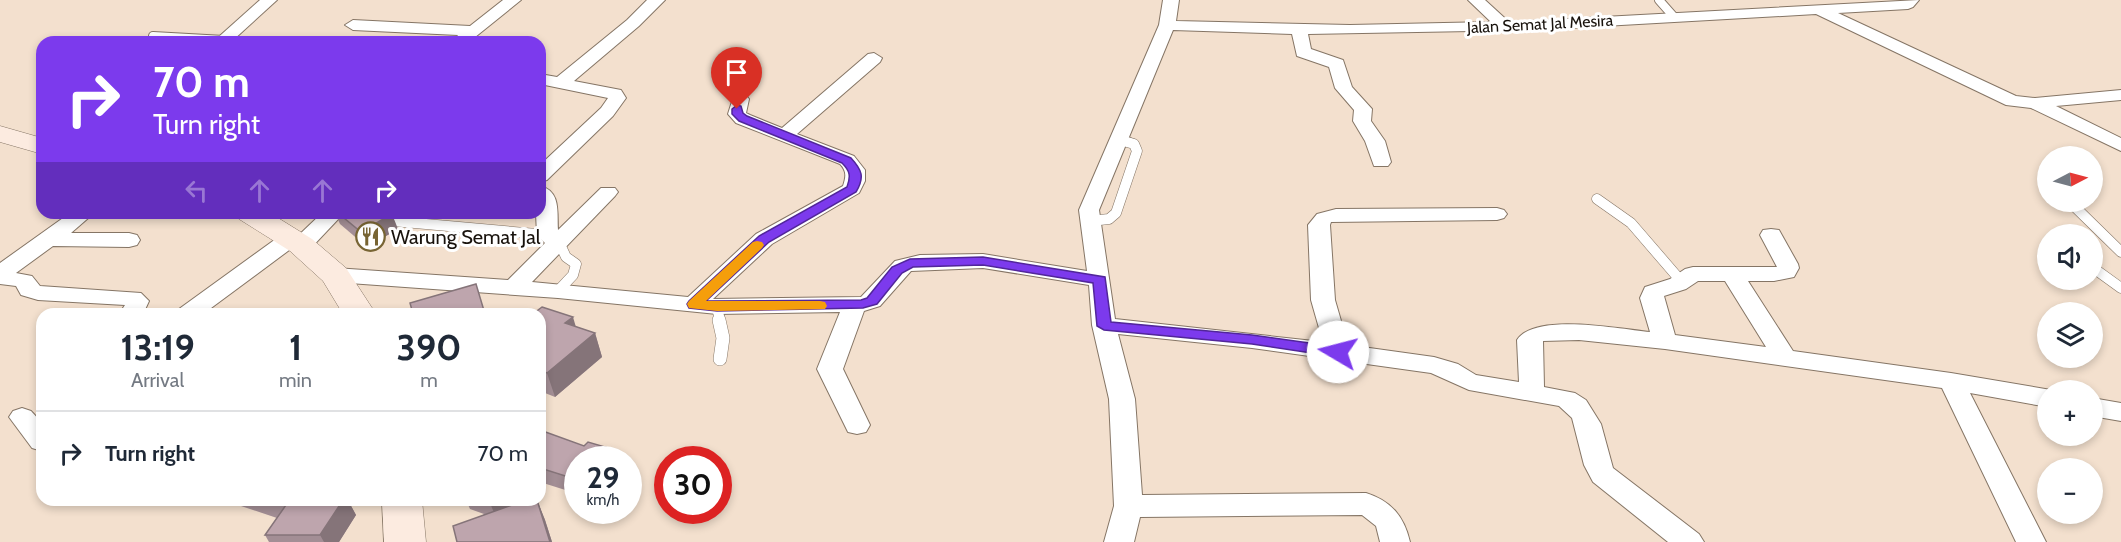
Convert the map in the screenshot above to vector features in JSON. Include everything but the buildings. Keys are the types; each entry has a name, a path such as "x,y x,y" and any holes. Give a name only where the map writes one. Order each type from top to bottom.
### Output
{"main road":[{"path":"0,134 36,144"},
{"path":"259,219 297,241 335,276 356,308"},
{"path":"402,506 405,542"}],"street":[{"path":"229,36 269,0"},
{"path":"468,36 513,0"},
{"path":"562,82 657,0"},
{"path":"1119,542 1128,506 1122,399 1104,326 1100,280 1089,210 1167,25 1171,0"},
{"path":"1476,0 1504,26"},
{"name":"Jalan Semat Jal Mesira","path":"1167,25 1238,29 1419,30 1674,17 1811,5 1899,5 1908,4 1911,0"},
{"path":"1811,5 1997,96 2022,103 2035,103 2121,95"},
{"path":"353,25 474,31"},
{"path":"1299,30 1303,51 1337,64 1344,88 1363,109 1362,121 1375,141 1381,162"},
{"path":"783,136 874,58"},
{"path":"546,80 612,93 617,98 607,112 546,170"},
{"path":"706,306 764,239 852,189 856,178 855,170 847,160 783,136 737,114 740,99"},
{"path":"2035,103 2121,145"},
{"path":"513,288 554,238 608,192"},
{"path":"546,198 554,238"},
{"path":"1338,352 1323,300 1319,225 1324,218 1336,215 1497,214"},
{"path":"0,275 76,219"},
{"path":"196,308 329,219"},
{"path":"1665,341 1652,294 1656,289 1681,281 1693,274 1786,272 1787,264 1771,235"},
{"path":"48,239 129,240"},
{"path":"335,276 558,291 706,306 854,305 872,301 903,266 920,262 983,261 1100,280"},
{"path":"1732,274 1785,358"},
{"path":"0,275 24,281 29,290 39,293 133,298 137,301 134,308"},
{"path":"854,305 830,369 857,425"},
{"path":"1104,326 1252,340 1439,366 1469,382 1566,399 1582,410 1586,416 1598,466 1603,475 1689,542"},
{"path":"1532,392 1528,344 1532,336 1579,332 1665,341 1951,381 2037,396"},
{"path":"1951,381 2031,542"},
{"path":"2103,409 2121,412"},
{"path":"22,417 36,434"},
{"path":"1128,506 1366,504 1385,514 1392,526 1395,542"}],"lane":[{"path":"1659,0 1674,17"},
{"path":"1597,199 1631,223 1681,281"},
{"path":"2080,212 2121,252"},
{"path":"365,219 554,238 566,257 577,267 558,291"},
{"path":"2103,275 2121,288"},
{"path":"706,306 723,338 720,359"}],"slow traffic":[{"path":"757,245 694,304 717,307 820,306"}],"place":[{"name":"Warung Semat Jal","path":"370,237"}],"route":[{"path":"737,109 737,114 743,119 847,160 853,165 856,178 852,189 764,239 694,304 717,307 863,304 872,301 897,270 910,263 983,261 1100,280 1104,326 1252,340 1338,352"}]}
